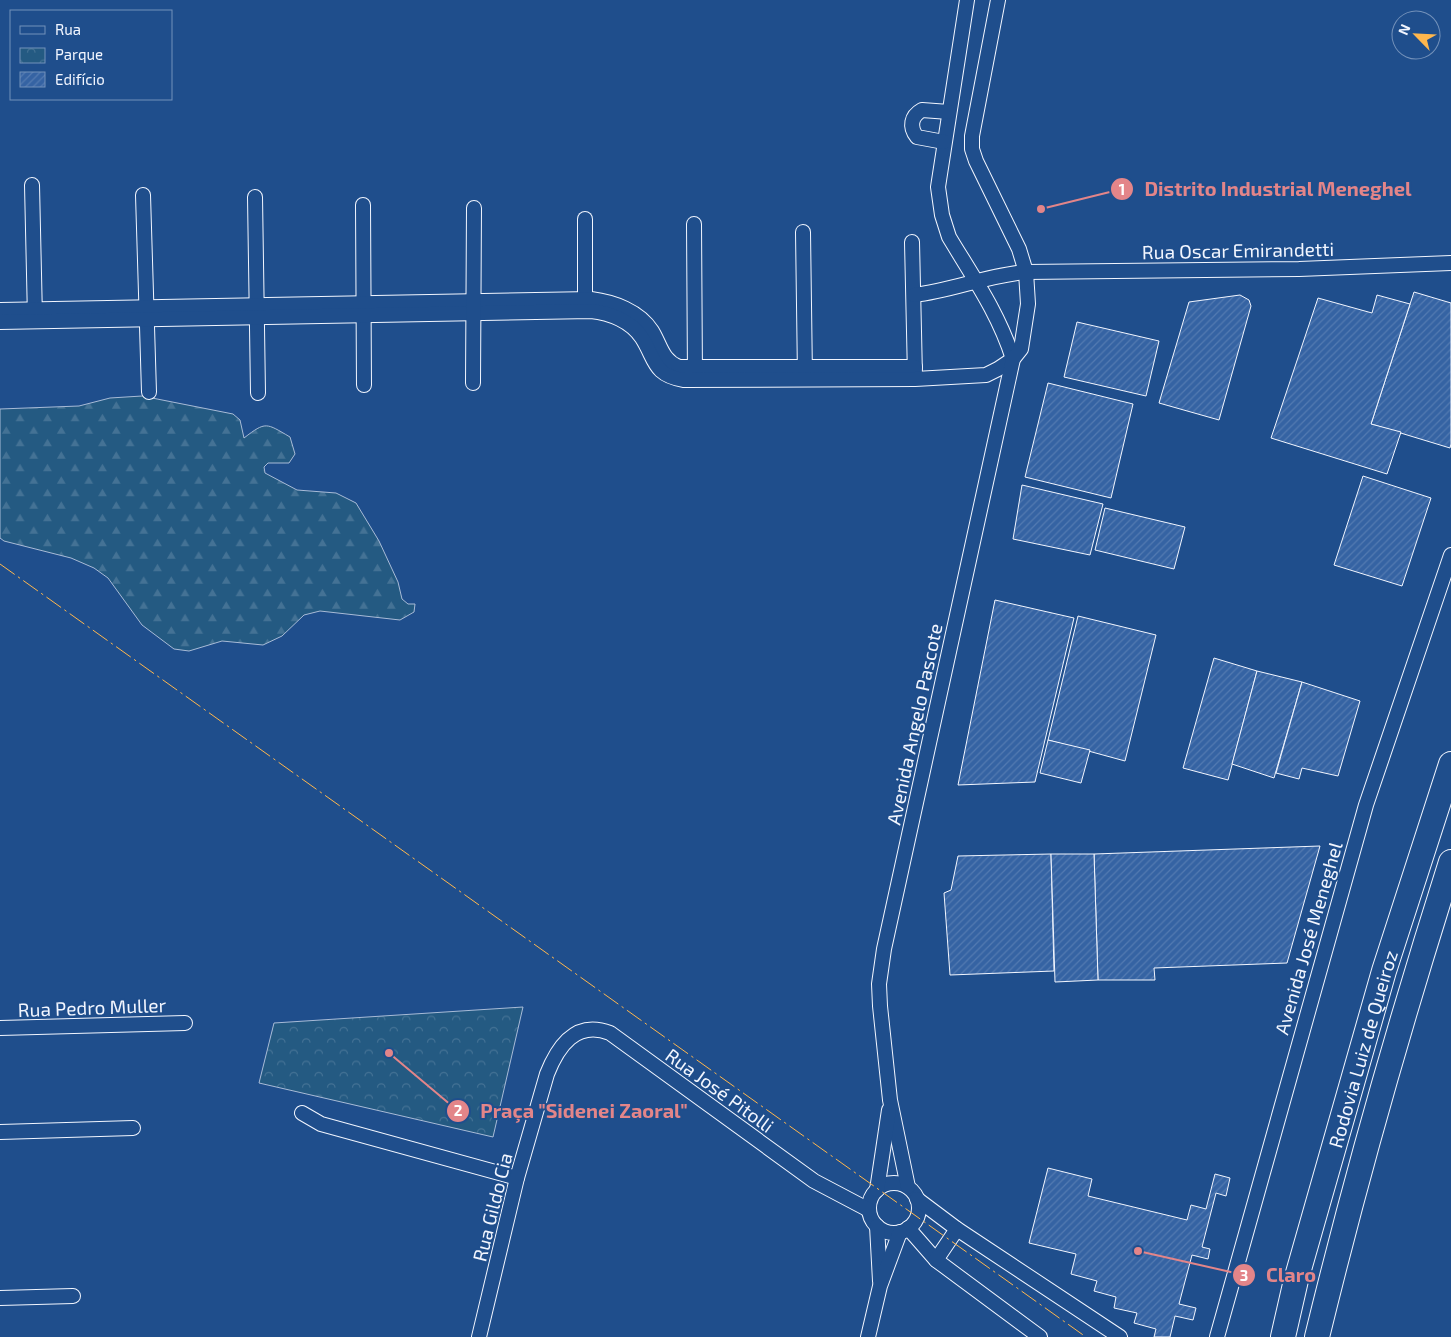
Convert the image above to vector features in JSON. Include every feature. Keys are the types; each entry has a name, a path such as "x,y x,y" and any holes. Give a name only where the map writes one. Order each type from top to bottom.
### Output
{"highway":[{"name":"Rodovia Luiz de Queiroz","path":"1281,1337 1384,971 1451,764"},
{"name":"Rodovia Luiz de Queiroz","path":"1317,1337 1378,1100 1451,862"}],"street":[{"path":"0,310 35,315 585,305 620,319 636,331 642,338 654,364 660,371 676,379 695,374 915,373 986,375 998,370 1013,359 998,318 950,237 942,215 938,187 967,0"},
{"name":"Avenida Angelo Pascote","path":"908,1187 890,1100 879,984 884,949 1013,359 1021,349 1028,304 1026,272 1019,249 972,149 972,136 998,0"},
{"path":"944,142 917,137 912,123 915,115 922,110 949,112"},
{"path":"32,185 35,315"},
{"path":"144,195 149,392"},
{"path":"255,197 258,393"},
{"path":"363,205 364,385"},
{"path":"473,383 474,208"},
{"path":"585,219 585,305"},
{"path":"694,224 695,374"},
{"path":"802,232 805,373"},
{"path":"912,242 915,373"},
{"name":"Rua Oscar Emirandetti","path":"914,295 941,291 999,275 1026,272 1298,269 1451,263"},
{"path":"0,322 35,315"},
{"name":"Avenida José Meneghel","path":"1217,1337 1366,805 1451,555"},
{"name":"Rua Pedro Muller","path":"0,1028 185,1023"},
{"name":"Rua José Pitolli","path":"554,1058 569,1039 580,1032 590,1028 610,1033 814,1181 869,1210"},
{"name":"Rua Gildo Cia","path":"479,1337 517,1178 547,1074 554,1058"},
{"name":"Avenida Angelo Pascote","path":"877,1190 890,1100"},
{"path":"302,1113 321,1124 517,1178"},
{"path":"0,1132 133,1128"},
{"path":"904,1230 892,1233 884,1230 877,1226 870,1216 871,1199 877,1190 884,1185 900,1183 908,1187 917,1199 957,1229 1120,1337"},
{"path":"868,1337 880,1286 904,1230 915,1220 919,1210 917,1199"},
{"path":"877,1226 880,1286"},
{"path":"936,1260 957,1229"},
{"path":"904,1230 936,1260 1040,1337"},
{"path":"0,1298 73,1296"}],"green space":[{"path":"142,396 233,414 240,420 244,438 257,429 266,426 290,437 295,454 289,463 268,463 264,467 265,473 297,490 336,493 356,503 379,541 398,582 402,599 408,604 415,604 414,612 400,620 320,611 304,615 282,636 263,645 222,641 189,651 174,649 142,625 108,578 94,568 71,558 4,541 0,538 0,409 79,406 110,398"},
{"path":"523,1007 493,1137 259,1083 274,1023"}],"building":[{"path":"1414,292 1451,303 1450,448 1371,424"},
{"path":"1240,295 1249,300 1251,306 1219,420 1159,403 1189,302"},
{"path":"1377,295 1410,304 1371,424 1401,432 1387,474 1271,438 1318,298 1372,313"},
{"path":"1077,322 1159,341 1146,396 1064,377"},
{"path":"1048,383 1133,404 1111,498 1025,477"},
{"path":"1363,476 1431,498 1402,586 1334,565"},
{"path":"1022,485 1103,504 1090,555 1013,539"},
{"path":"1105,508 1185,527 1174,569 1095,550"},
{"path":"995,600 1074,618 1035,782 958,785"},
{"path":"1078,616 1156,635 1125,761 1048,740"},
{"path":"1214,658 1257,671 1228,780 1183,768"},
{"path":"1257,671 1302,682 1274,778 1232,764"},
{"path":"1302,682 1360,701 1338,776 1302,768 1299,779 1276,773"},
{"path":"1048,740 1090,750 1081,783 1040,773"},
{"path":"1320,846 1287,963 1154,968 1155,980 1098,980 1094,854"},
{"path":"1051,854 1054,971 950,975 944,893 951,890 958,856"},
{"path":"1051,854 1094,854 1098,980 1055,982"},
{"path":"1048,1168 1092,1179 1088,1196 1187,1220 1191,1205 1206,1209 1215,1174 1230,1178 1226,1196 1216,1193 1202,1247 1210,1249 1208,1259 1192,1255 1179,1304 1196,1308 1193,1320 1175,1316 1170,1337 1154,1337 1156,1329 1134,1323 1137,1313 1114,1308 1116,1297 1094,1291 1097,1281 1071,1274 1076,1254 1029,1243"}],"power":[{"path":"0,564 1086,1337"}],"place":[{"name":"Distrito Industrial Meneghel","path":"1041,209"},
{"name":"Praça \"Sidenei Zaoral\"","path":"389,1053"},
{"name":"Claro","path":"1138,1251"}]}
